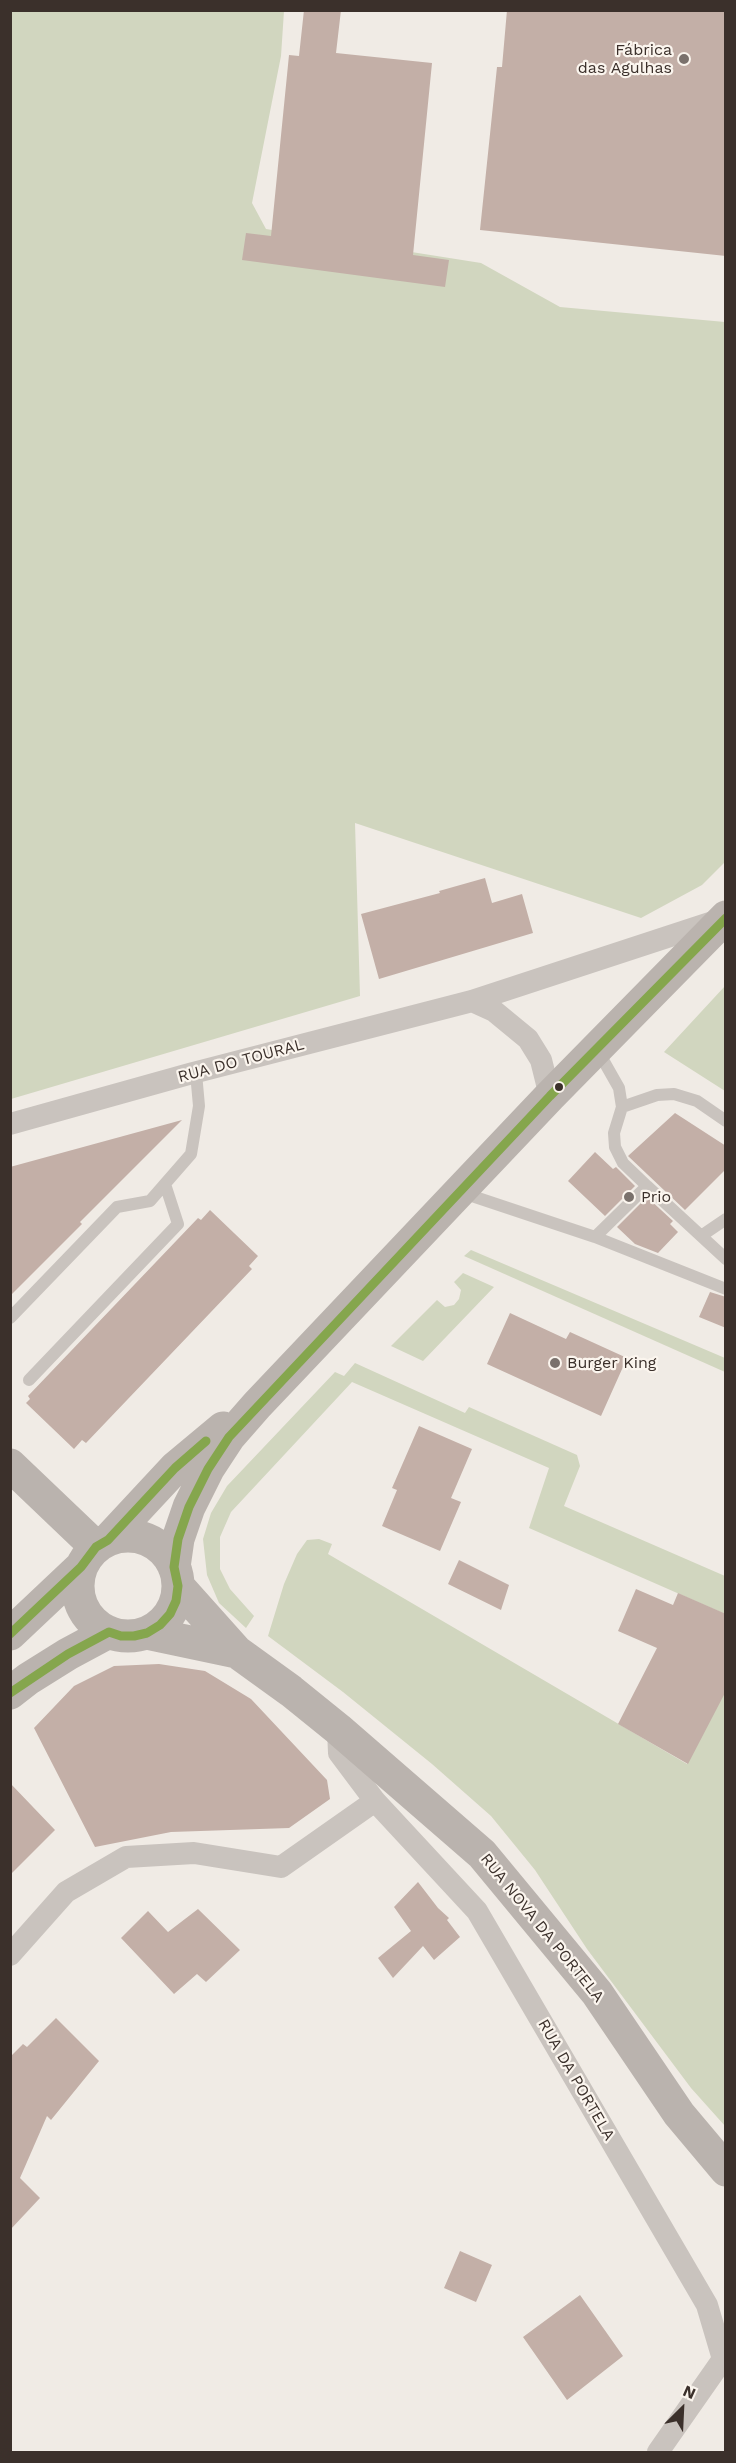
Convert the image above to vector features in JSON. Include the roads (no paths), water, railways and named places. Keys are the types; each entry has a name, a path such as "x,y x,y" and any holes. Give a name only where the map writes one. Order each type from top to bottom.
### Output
{"main road":[{"path":"176,1577 166,1553 154,1543 139,1537 123,1536 95,1551 78,1582 79,1597 85,1612 95,1624 109,1632 134,1636 147,1633 160,1625 170,1614 176,1601 178,1539 189,1507 229,1437 459,1191 725,917"},
{"path":"10,1634 175,1468 215,1434 257,1405"},
{"path":"10,1465 95,1551"},
{"name":"RUA NOVA DA PORTELA","path":"176,1577 237,1652 338,1729 482,1854 597,1993 680,2114 726,2170"},
{"path":"10,1693 68,1654 109,1632"},
{"name":"RUA NOVA DA PORTELA","path":"147,1633 237,1652"}],"street":[{"name":"RUA DO TOURAL","path":"10,1125 196,1072 472,1001 725,917"},
{"path":"472,1001 494,1011 528,1039 541,1060 550,1096"},
{"name":"RUA DA PORTELA","path":"338,1729 339,1754 375,1801 477,1911 707,2305 723,2359 658,2452"},
{"path":"10,1955 66,1892 126,1857 194,1853 281,1867 375,1801"}],"lane":[{"path":"597,1048 619,1088 622,1107 614,1133 615,1147 623,1163 726,1259"},
{"path":"10,1318 117,1208 150,1201 191,1154 199,1106 196,1072"},
{"path":"622,1107 657,1095 674,1094 697,1101 726,1121"},
{"path":"29,1380 178,1224 165,1184"},
{"path":"595,1237 647,1186"},
{"path":"459,1191 595,1237 726,1289"},
{"path":"701,1236 726,1219"}],"place":[{"name":"Fábrica das Agulhas","path":"684,59"},
{"name":"Prio","path":"629,1197"},
{"name":"Burger King","path":"555,1363"}]}
